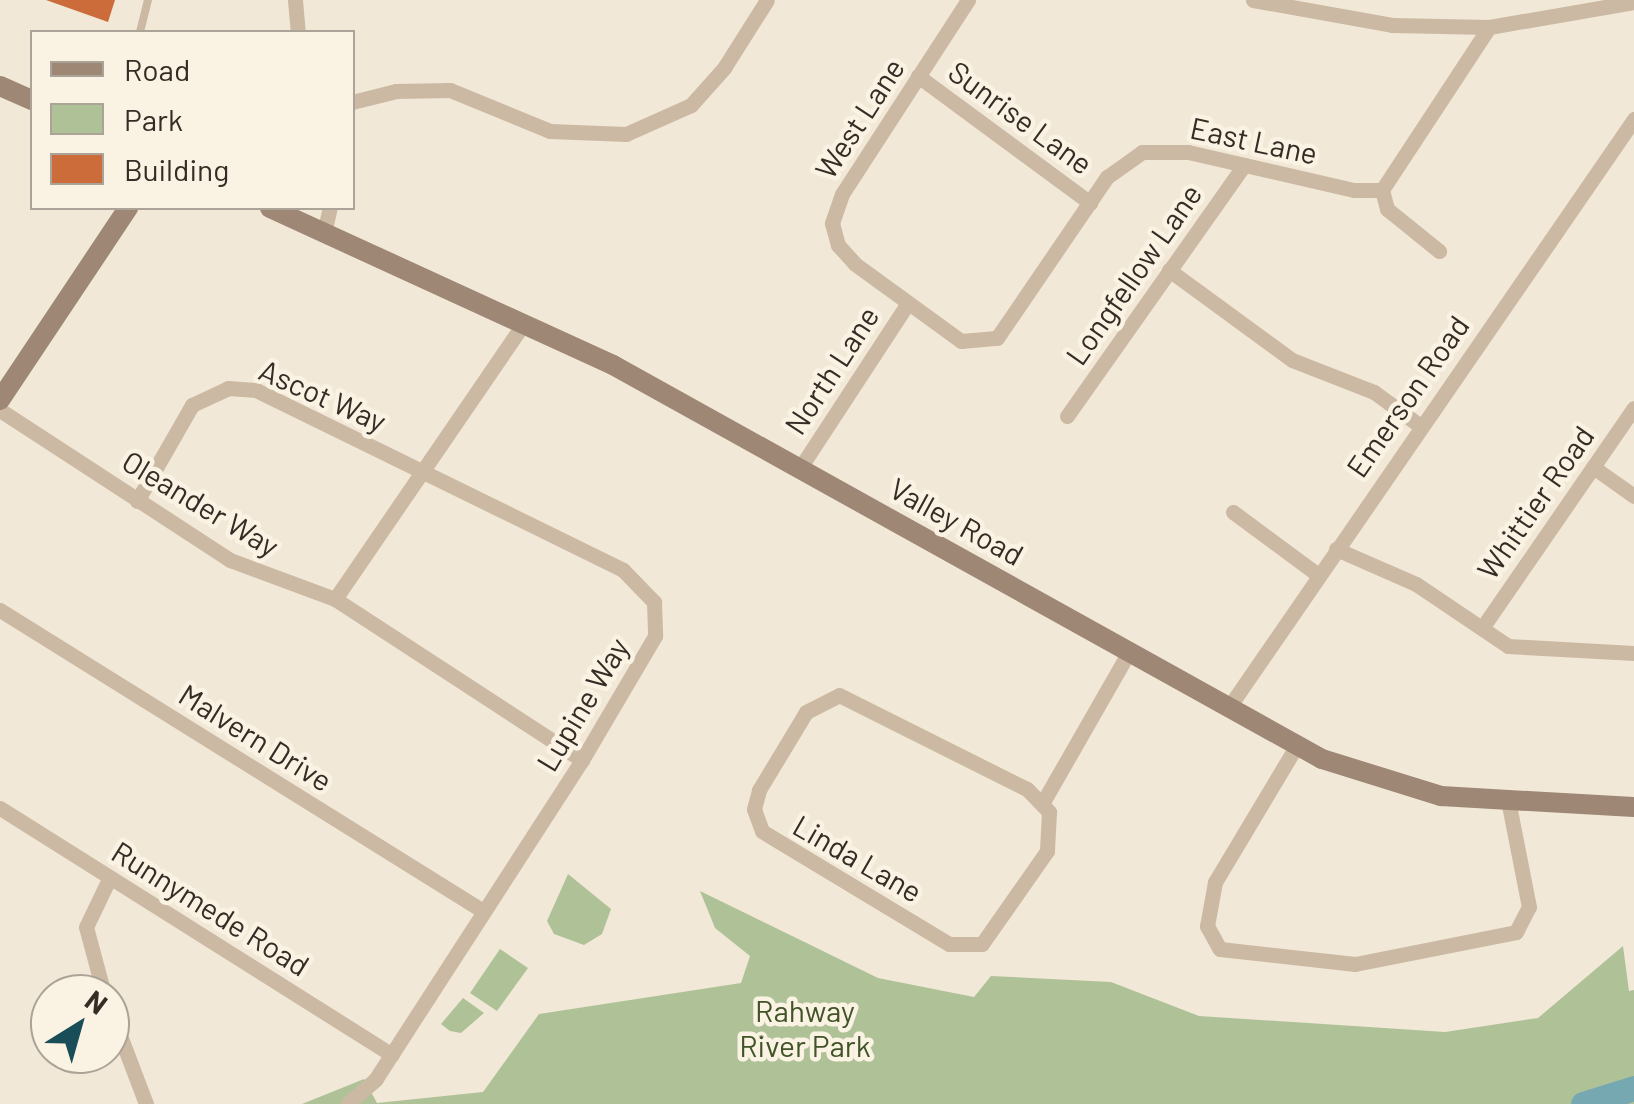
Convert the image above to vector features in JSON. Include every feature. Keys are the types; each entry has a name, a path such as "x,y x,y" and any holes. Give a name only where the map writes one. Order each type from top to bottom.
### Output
{"street":[{"path":"294,0 298,30"},
{"path":"355,101 396,91 450,90 550,132 626,134 691,105 724,68 767,0"},
{"name":"West Lane","path":"908,303 855,264 838,245 832,222 842,194 968,0"},
{"path":"1253,0 1392,25 1488,27 1634,2"},
{"path":"1438,251 1387,209 1382,190 1488,27"},
{"name":"Sunrise Lane","path":"918,76 1090,203"},
{"path":"0,86 30,99"},
{"name":"Emerson Road","path":"1228,707 1634,119"},
{"name":"East Lane","path":"908,303 961,342 997,338 1121,162 1142,152 1166,148 1354,190 1382,190"},
{"name":"Longfellow Lane","path":"1067,416 1244,164"},
{"path":"0,400 127,210"},
{"name":"Valley Road","path":"274,210 522,324 800,468 1297,745 1400,788 1508,800 1634,807"},
{"path":"324,233 330,210"},
{"path":"1170,270 1292,360 1374,392 1419,426"},
{"name":"North Lane","path":"800,468 908,303"},
{"path":"335,600 522,324"},
{"name":"Ascot Way","path":"137,501 192,406 228,388 269,395 422,471"},
{"name":"Whittier Road","path":"1482,628 1634,408"},
{"name":"Oleander Way","path":"0,410 230,560 335,600 582,760"},
{"path":"1593,467 1634,496"},
{"name":"Lupine Way","path":"347,1104 392,1056 582,760 655,636 649,592 623,570 422,471"},
{"path":"1232,512 1318,575"},
{"path":"1336,549 1391,570 1482,628 1526,649 1634,653"},
{"name":"Malvern Drive","path":"0,610 483,911"},
{"path":"1043,802 1129,652"},
{"name":"Linda Lane","path":"839,695 1043,802 1052,825 1047,851 992,938 972,948 950,944 770,838 754,809 758,790 806,712 839,695"},
{"path":"1297,745 1214,882 1207,926 1220,948 1355,964 1516,932 1529,907 1508,800"},
{"name":"Runnymede Road","path":"0,808 392,1056"},
{"path":"99,974 86,927 110,877"},
{"path":"130,1062 146,1104"}],"lane":[{"path":"140,30 148,0"}],"green space":[{"path":"568,874 611,909 602,934 584,945 554,934 547,921"},
{"name":"Rahway River Park","path":"700,891 878,978 974,997 991,976 1111,982 1199,1016 1445,1032 1538,1018 1623,946 1629,991 1634,990 1634,1104 302,1104 364,1079 377,1103 483,1092 539,1014 741,983 750,956 715,928"},
{"path":"500,949 528,968 497,1011 470,993"},
{"path":"463,998 484,1013 461,1033 450,1031 441,1024"}],"building":[{"path":"46,0 115,0 108,22"}],"waterway":[{"path":"1583,1104 1634,1088"}]}
